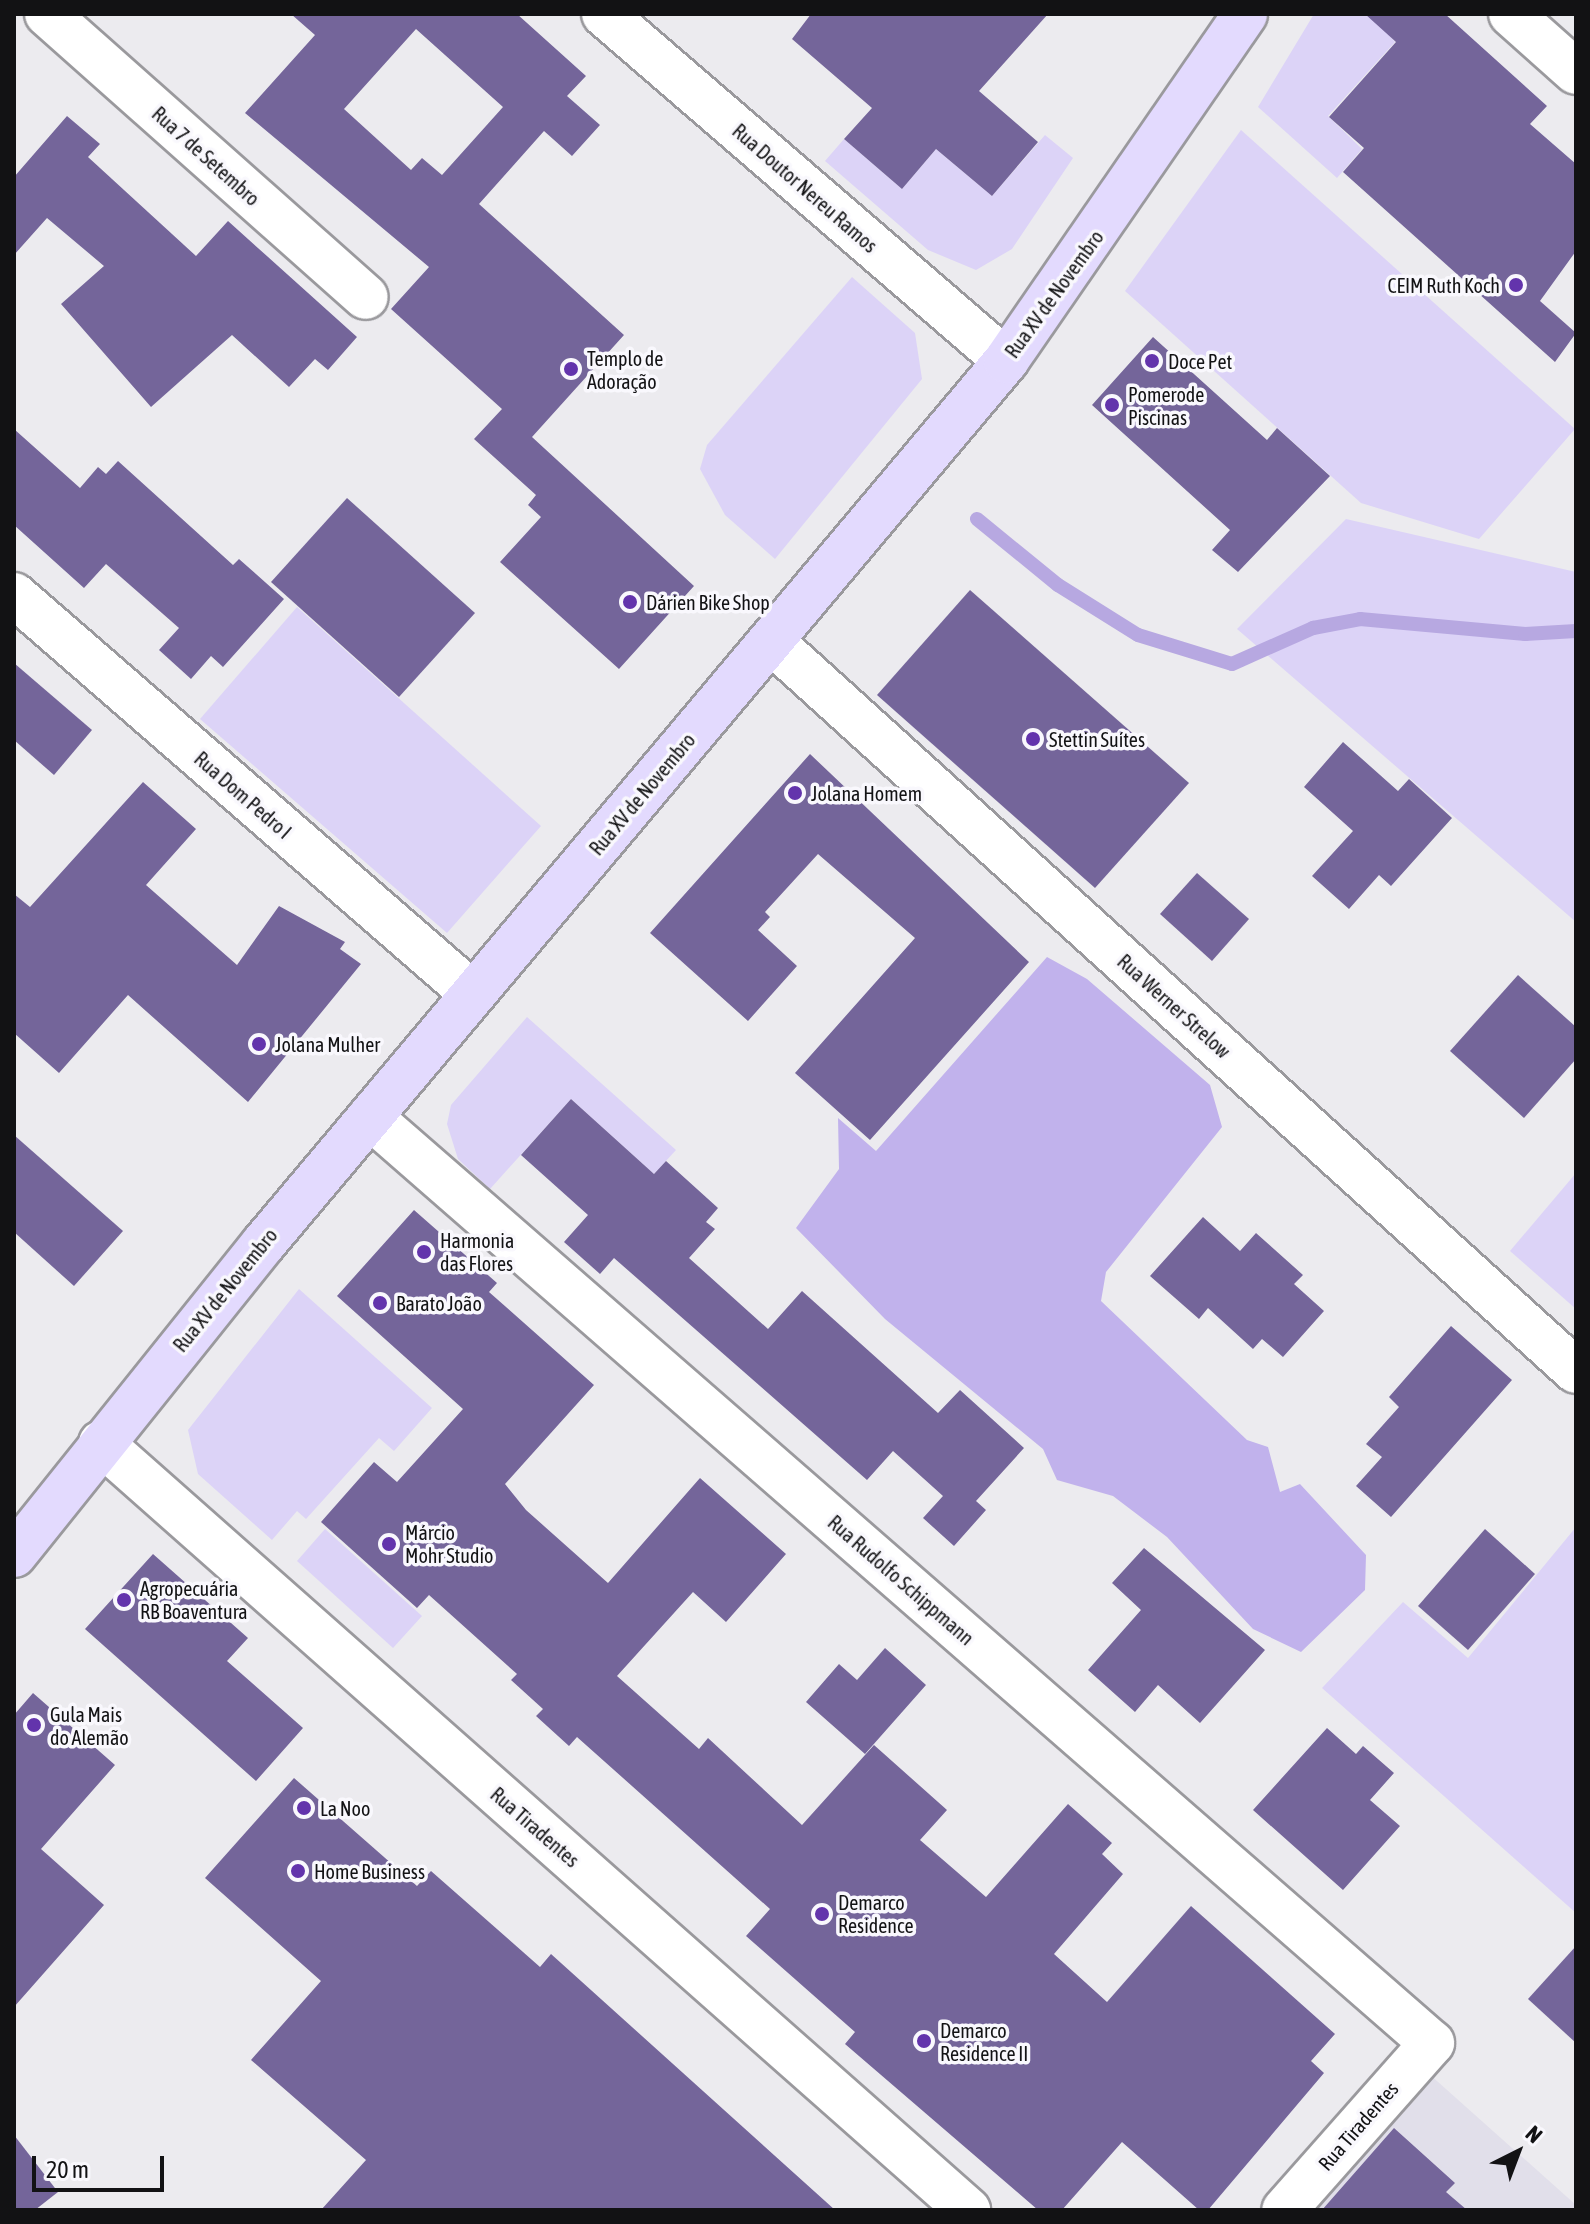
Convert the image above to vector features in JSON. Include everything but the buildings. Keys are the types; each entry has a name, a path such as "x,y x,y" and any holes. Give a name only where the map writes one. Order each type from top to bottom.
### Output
{"main road":[{"name":"Rua XV de Novembro","path":"14,1555 101,1443 370,1117 1006,361 1245,14"}],"street":[{"name":"Rua 7 de Setembro","path":"47,14 366,297"},
{"name":"Rua Doutor Nereu Ramos","path":"604,14 1006,361"},
{"path":"1511,14 1576,72"},
{"name":"Rua Dom Pedro I","path":"14,595 473,994"},
{"name":"Rua Werner Strelow","path":"772,642 1576,1371"},
{"name":"Rua Rudolfo Schippmann","path":"370,1117 1432,2043"},
{"name":"Rua Tiradentes","path":"101,1443 968,2210"},
{"name":"Rua Tiradentes","path":"1284,2210 1432,2043"}],"shaded area":[{"path":"1314,14 1371,14 1395,42 1328,116 1362,149 1337,178 1258,107"},
{"path":"1241,130 1575,429 1479,539 1361,503 1125,291"},
{"path":"1045,135 1073,158 1012,249 976,270 928,250 825,161 844,139 902,189 936,149 992,196"},
{"path":"852,277 915,333 922,379 775,559 725,515 700,469 707,445"},
{"path":"1346,519 1576,572 1576,922 1237,629"},
{"path":"297,607 541,826 447,933 200,719"},
{"path":"1047,957 1087,979 1210,1085 1222,1127 1106,1272 1101,1301 1247,1440 1268,1447 1280,1492 1300,1484 1366,1555 1365,1590 1301,1652 1253,1629 1167,1537 1113,1496 1057,1480 1043,1449 885,1319 796,1228 839,1169 838,1118 876,1151"},
{"path":"527,1017 676,1150 654,1174 571,1099 490,1189 458,1159 447,1124 451,1105"},
{"path":"1576,1173 1576,1309 1510,1251"},
{"path":"299,1289 432,1408 394,1451 379,1438 306,1519 297,1511 272,1540 198,1474 188,1430"},
{"path":"1576,1527 1576,1913 1322,1688 1403,1602 1468,1658"},
{"path":"325,1529 422,1616 393,1648 297,1561"},
{"path":"1428,2073 1576,2205 1576,2210 1307,2210"}],"waterway":[{"path":"977,519 1058,585 1138,635 1232,664 1313,628 1360,619 1525,634 1576,631"}],"place":[{"name":"CEIM Ruth Koch","path":"1516,285"},
{"name":"Doce Pet","path":"1152,361"},
{"name":"Templo de Adoração","path":"571,369"},
{"name":"Pomerode Piscinas","path":"1112,405"},
{"name":"Dárien Bike Shop","path":"630,602"},
{"name":"Stettin Suítes","path":"1033,739"},
{"name":"Jolana Homem","path":"795,793"},
{"name":"Jolana Mulher","path":"259,1044"},
{"name":"Harmonia das Flores","path":"424,1252"},
{"name":"Barato João","path":"380,1303"},
{"name":"Márcio Mohr Studio","path":"389,1544"},
{"name":"Agropecuária RB Boaventura","path":"124,1600"},
{"name":"Gula Mais do Alemão","path":"34,1725"},
{"name":"La Noo","path":"304,1808"},
{"name":"Home Business","path":"298,1871"},
{"name":"Demarco Residence","path":"822,1914"},
{"name":"Demarco Residence II","path":"924,2041"}]}
